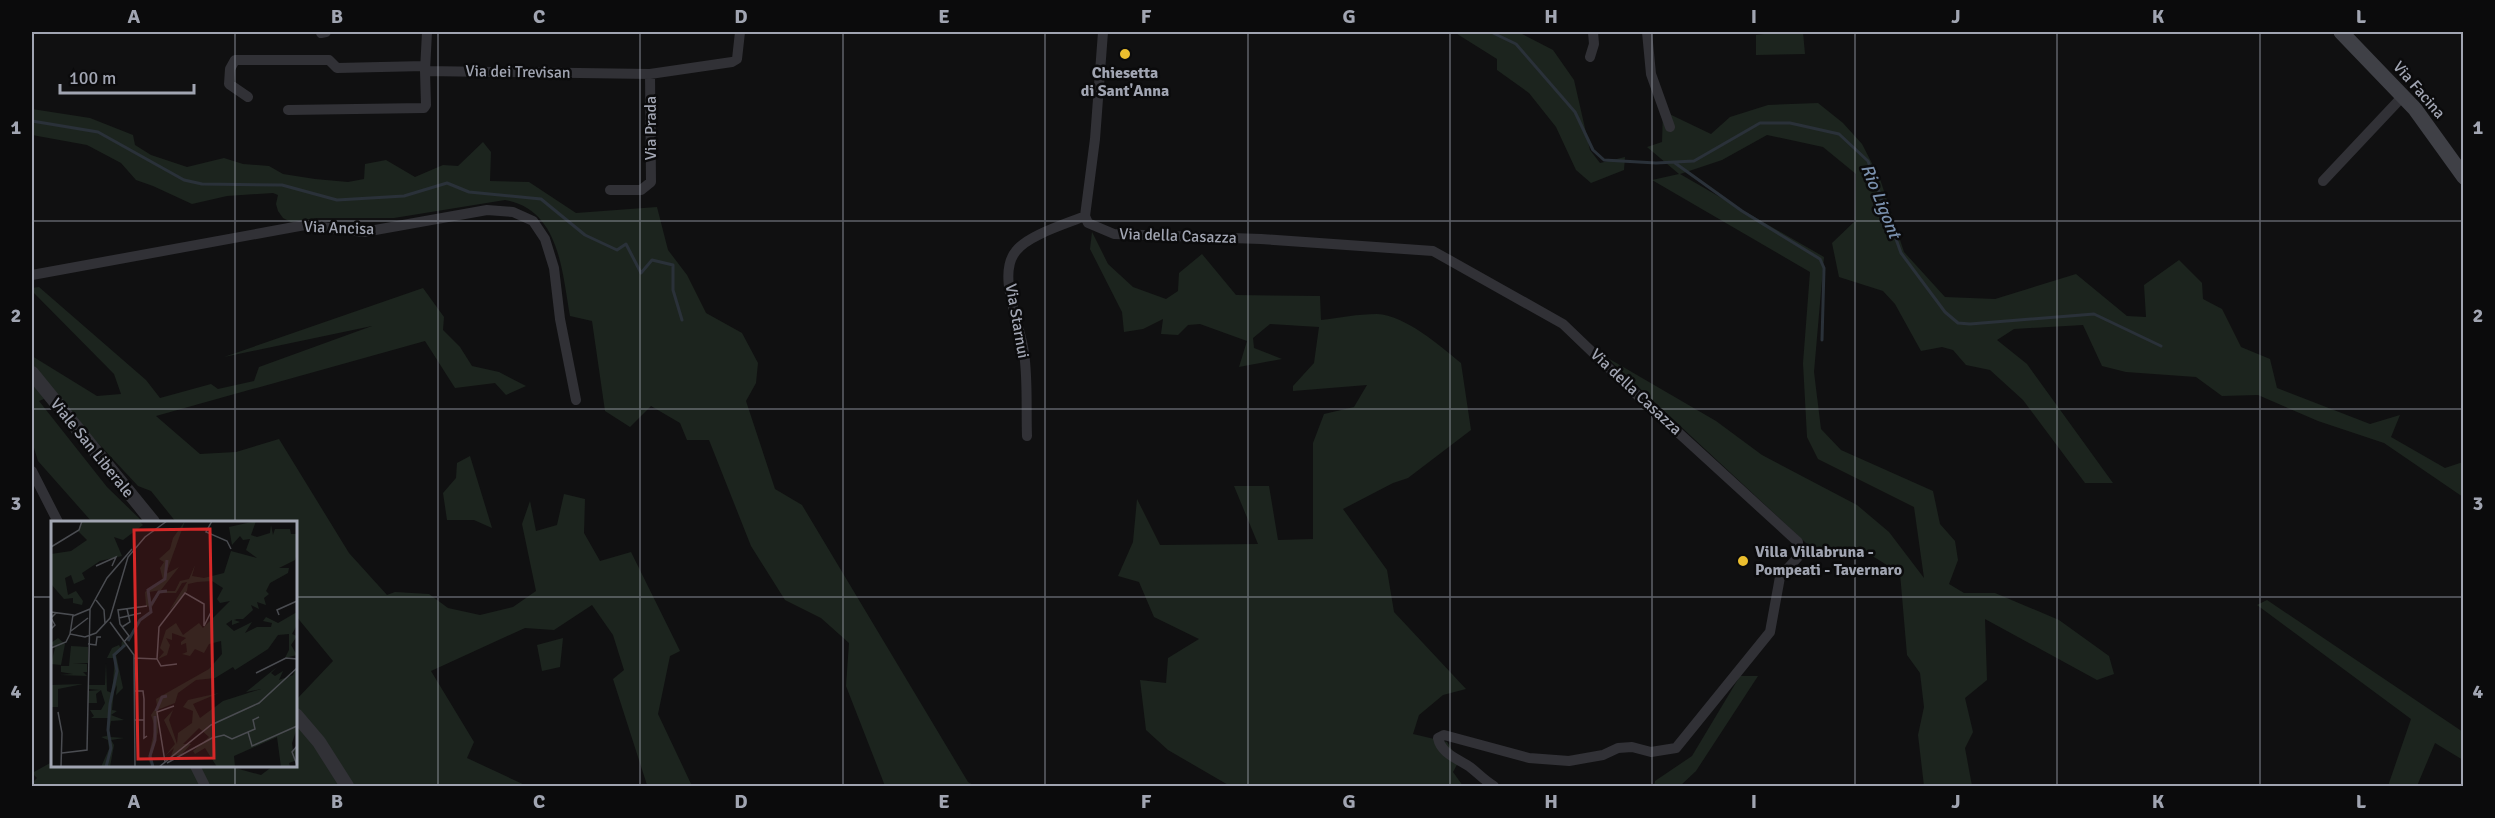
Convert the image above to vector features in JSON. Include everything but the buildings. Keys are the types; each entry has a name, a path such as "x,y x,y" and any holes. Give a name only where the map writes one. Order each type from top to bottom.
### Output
{"main road":[{"name":"Via Facina","path":"2341,32 2415,109 2463,177"}],"street":[{"path":"288,110 424,108 426,105 427,32"},
{"name":"Via Prada","path":"609,190 641,190 651,182 650,74 732,62 737,59 740,32"},
{"path":"1085,216 1095,139 1103,32"},
{"path":"1590,57 1594,44 1593,32"},
{"path":"1647,32 1651,74 1670,127"},
{"name":"Via dei Trevisan","path":"248,97 229,84 230,69 235,60 328,60 337,68 650,74"},
{"path":"2323,181 2403,96"},
{"name":"Via Ancisa","path":"32,275 296,226 364,232 487,210 513,212 532,221 545,239 554,268 576,400"},
{"name":"Via Starnui","path":"1027,436 1024,353 1009,293 1009,266 1016,250 1031,239 1085,216"},
{"name":"Via della Casazza","path":"1085,216 1088,223 1114,234 1261,239 1434,251 1563,324 1798,542 1798,557 1780,577 1770,632 1676,748 1651,752 1632,747 1618,747 1602,755 1569,761 1529,758 1444,735 1438,738 1439,744 1450,755 1469,766 1494,786"},
{"name":"Viale San Liberale","path":"32,373 152,521"},
{"path":"32,471 57,521"},
{"path":"297,716 319,742 347,786"},
{"path":"196,767 205,786"}],"shaded area":[{"path":"1454,32 1518,32 1553,50 1574,80 1590,150 1600,163 1625,157 1624,170 1591,183 1576,170 1556,127 1529,93 1497,70 1497,59"},
{"path":"1803,32 1805,54 1756,55 1756,35"},
{"path":"1818,103 1843,123 1862,144 1880,179 1904,252 1945,297 1995,299 2076,274 2127,316 2146,317 2144,285 2179,260 2202,283 2203,299 2222,309 2241,347 2270,359 2277,388 2370,424 2400,415 2391,437 2445,468 2463,462 2463,497 2384,443 2318,421 2258,395 2222,396 2196,377 2126,372 2102,366 2083,325 2014,329 1997,340 2027,364 2113,483 2085,483 2023,400 1990,370 1966,365 1953,350 1942,347 1921,351 1895,304 1883,291 1839,277 1832,243 1855,221 1856,174 1823,147 1767,135 1722,160 1680,174 1824,257 1814,372 1821,429 1841,450 1933,491 1940,524 1955,541 1958,560 1949,584 1964,593 1995,593 2059,620 2109,656 2114,674 2097,680 1985,619 1987,680 1965,698 1973,732 1965,748 1972,786 1924,786 1918,735 1924,707 1920,673 1907,655 1900,573 1869,554 1820,556 1606,357 1716,421 1762,455 1857,505 1889,532 1924,578 1914,507 1818,459 1807,437 1803,363 1810,272 1652,180 1679,174 1647,147 1662,142 1663,111 1711,134 1730,117 1768,105"},
{"path":"32,109 90,118 133,135 135,145 151,155 187,167 224,158 243,164 269,166 283,174 348,182 364,179 365,164 386,160 415,177 443,165 458,166 483,142 491,152 490,181 529,182 576,213 657,207 668,250 687,275 706,313 742,333 758,363 756,383 746,401 775,489 802,505 968,782 975,786 885,786 846,686 849,643 821,618 785,600 751,546 709,440 687,440 680,423 651,406 630,427 605,411 592,321 570,316 555,245 548,229 537,216 523,206 505,200 394,218 317,218 291,222 283,218 278,211 276,204 278,195 273,193 227,196 192,204 136,180 121,163 87,145 32,135"},
{"path":"1092,232 1108,264 1133,287 1166,299 1178,291 1179,273 1202,254 1236,295 1320,296 1321,320 1370,314 1388,316 1422,332 1461,363 1471,430 1408,478 1393,483 1343,509 1387,570 1394,612 1466,689 1443,695 1419,715 1413,734 1447,742 1459,761 1453,772 1463,786 1230,786 1168,750 1146,730 1140,680 1166,683 1168,658 1199,639 1154,617 1139,582 1118,576 1133,542 1137,499 1160,545 1258,544 1234,486 1269,486 1278,540 1313,539 1313,443 1324,414 1354,407 1367,385 1293,391 1293,386 1314,363 1319,327 1270,324 1253,338 1254,348 1282,359 1239,367 1247,341 1200,324 1188,325 1178,335 1161,334 1163,319 1143,329 1124,332 1122,312 1090,249"},
{"path":"39,287 146,380 160,398 211,384 218,389 254,381 259,367 372,326 224,357 423,288 444,317 443,330 460,347 472,366 499,372 526,386 506,395 495,383 455,388 425,341 156,416 200,454 236,452 279,439 349,553 387,595 395,592 429,594 448,608 480,615 513,607 536,591 522,524 530,501 536,531 557,525 564,494 585,499 584,533 600,561 631,552 680,651 670,656 658,714 692,786 647,785 613,679 624,670 613,635 592,605 554,630 525,628 431,671 474,742 467,758 527,786 32,786 37,778 32,773 51,763 51,767 232,767 261,775 272,767 297,767 297,699 333,661 297,617 297,521 175,521 151,491 138,486 53,395 39,401 107,487 142,521 91,521 38,461 34,448 32,448 32,356 97,396 121,394 114,374 32,291 32,288"},
{"path":"470,456 492,528 474,520 447,520 443,493 456,478 457,463"},
{"path":"2267,600 2463,732 2463,760 2435,743 2417,786 2388,786 2411,719 2257,605"},
{"path":"563,638 560,667 542,671 537,645"},
{"path":"1740,676 1758,676 1696,771 1680,786 1654,786 1655,781 1692,756"}],"waterway":[{"name":"Rio Ligont","path":"1491,32 1516,44 1575,112 1593,150 1604,160 1656,163 1694,161 1760,123 1790,123 1839,134 1868,161 1901,253 1945,312 1958,323 2094,314 2161,346"},
{"path":"32,121 98,132 184,180 202,184 282,185 337,200 404,196 447,183 469,192 541,199 585,235 617,250 626,244 641,273 652,260 673,265 673,290 682,320"},
{"path":"1675,163 1742,211 1820,259 1824,268 1822,340"}],"place":[{"name":"Chiesetta di Sant'Anna","path":"1125,54"},
{"name":"Villa Villabruna - Pompeati - Tavernaro","path":"1743,561"}]}
